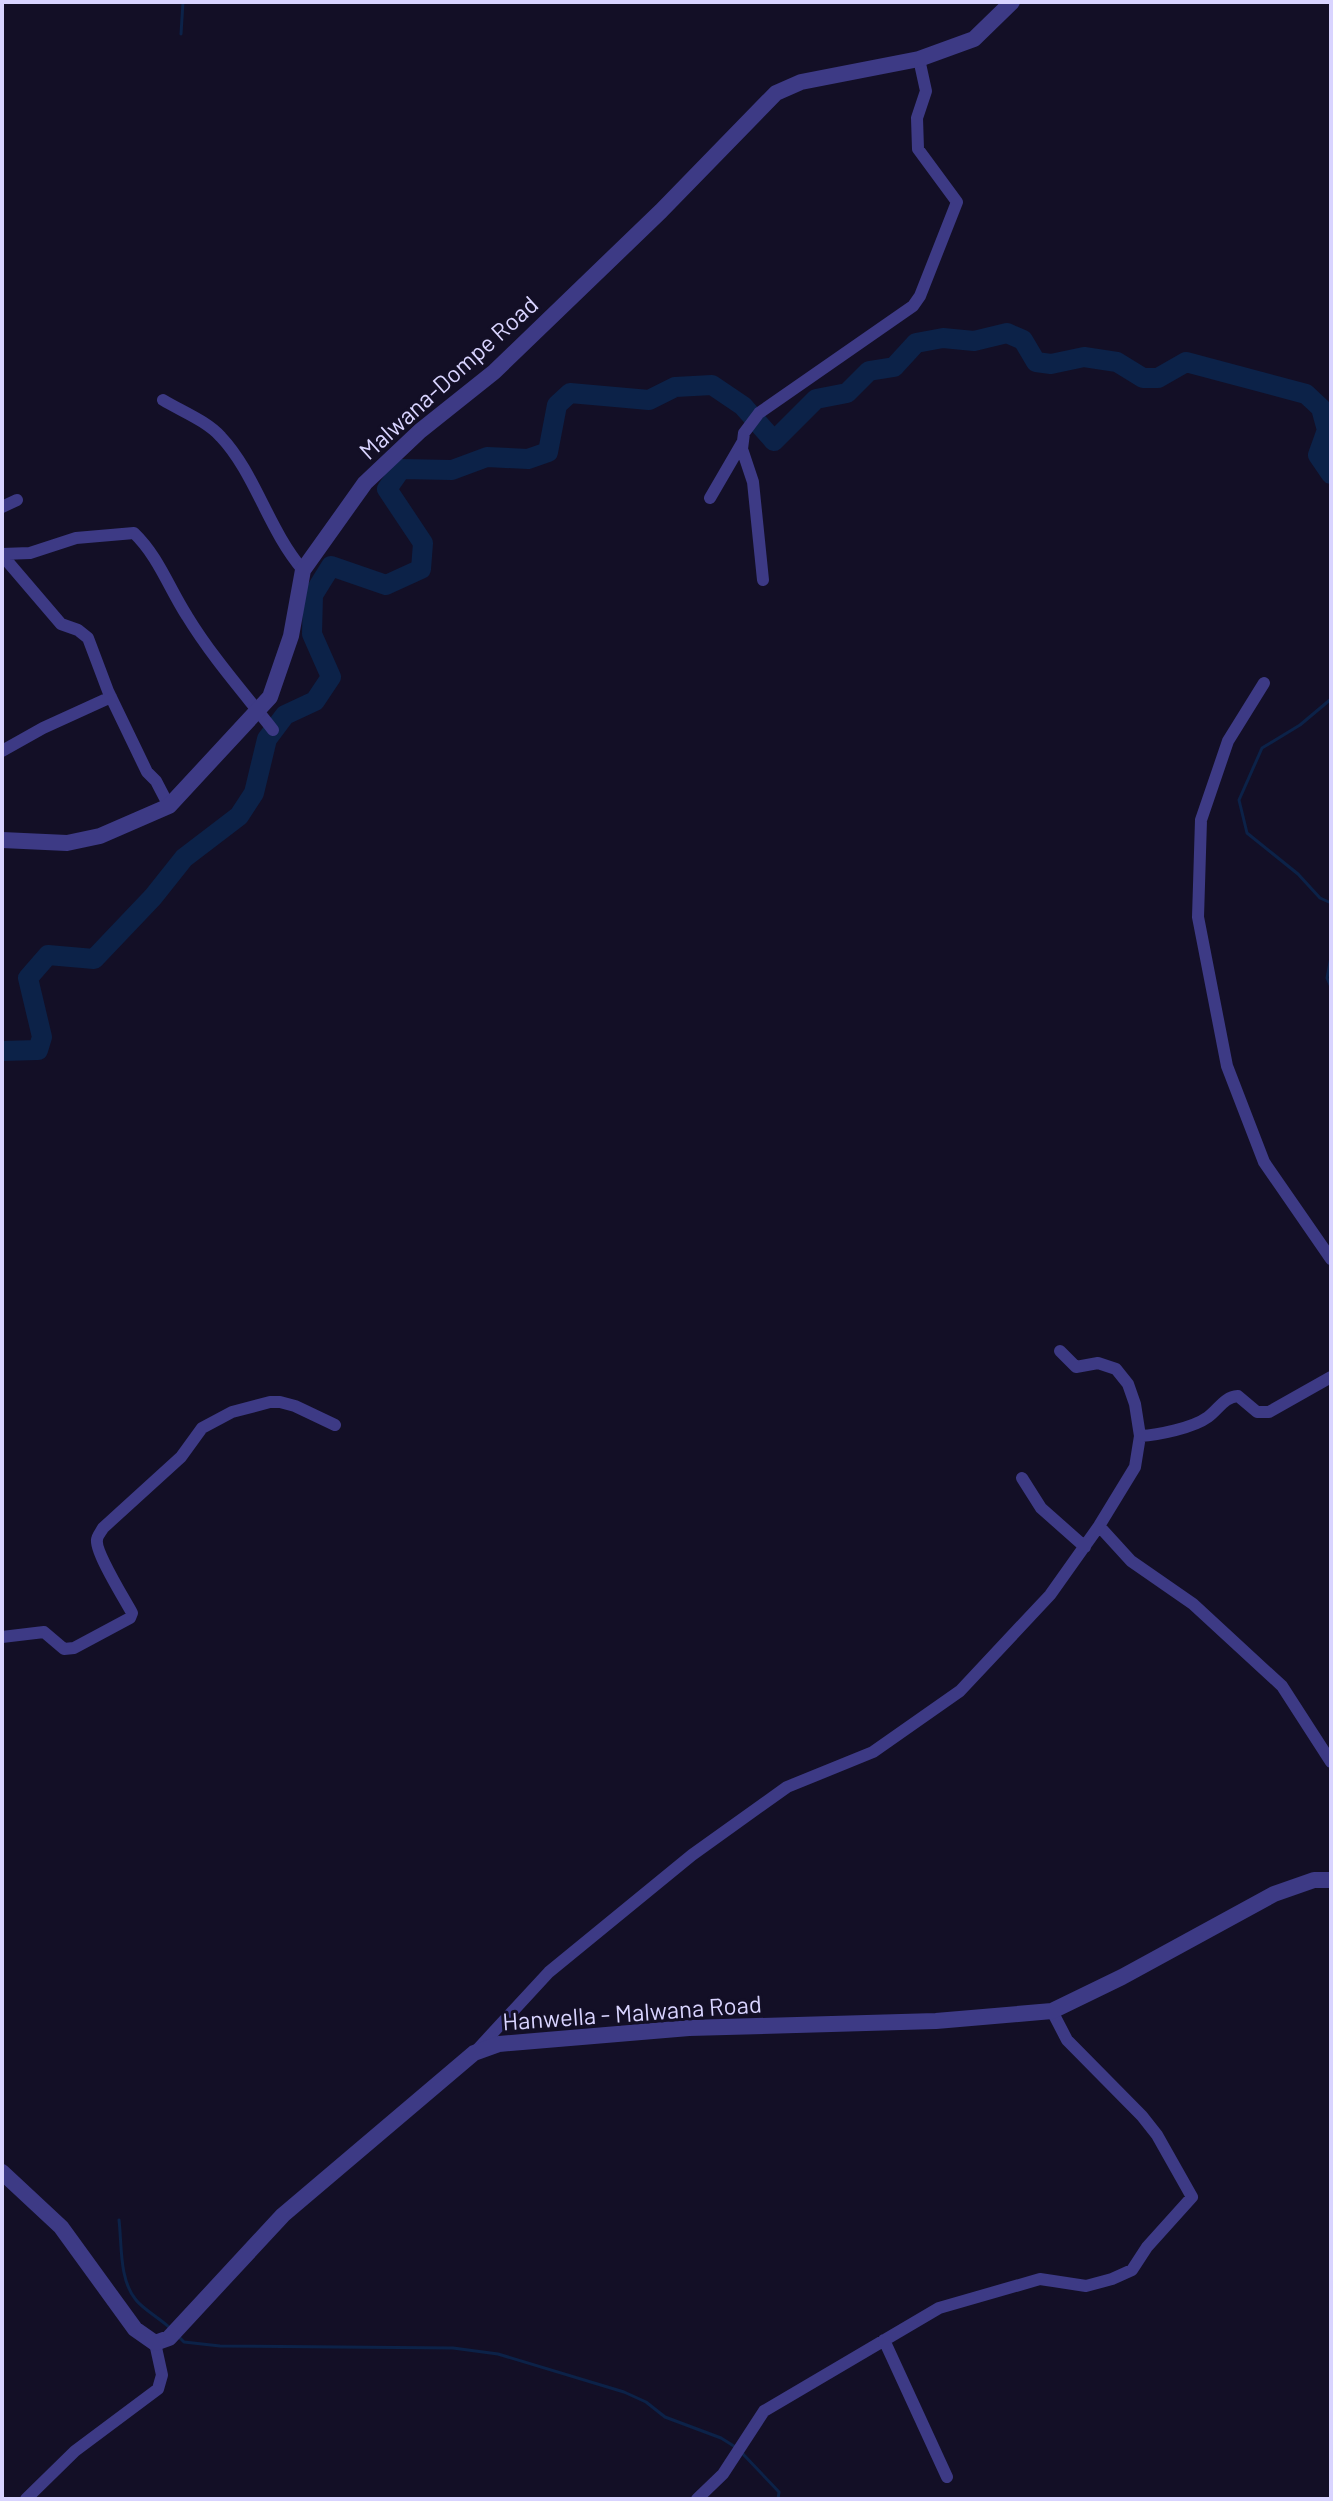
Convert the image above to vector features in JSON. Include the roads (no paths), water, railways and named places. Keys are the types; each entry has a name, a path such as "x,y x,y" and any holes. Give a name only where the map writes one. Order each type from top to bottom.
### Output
{"street":[{"name":"Malwana-Dompe Road","path":"2,840 67,843 100,836 169,806 270,697 291,636 303,570 365,483 420,431 494,372 661,211 776,93 801,82 919,59 974,39 1012,2"},
{"path":"710,498 748,426 759,413 890,323 913,306 920,296 957,202 918,149 917,118 926,91 919,59"},
{"path":"163,400 218,433 232,449 289,553 303,570"},
{"path":"743,440 742,449 753,482 763,580"},
{"path":"2,507 17,500"},
{"path":"2,554 30,553 76,538 134,533 147,545 187,617 212,653 273,730"},
{"path":"2,554 61,624 78,630 88,638 111,697 147,772 156,781 169,806"},
{"path":"1264,683 1228,741 1201,820 1198,917 1227,1066 1264,1162 1331,1259"},
{"path":"2,751 111,697"},
{"path":"474,2053 549,1972 692,1855 787,1787 873,1752 960,1691 1050,1595 1099,1526 1135,1467 1140,1436 1128,1384 1116,1369 1098,1363 1076,1367 1060,1351"},
{"path":"1140,1436 1156,1436 1206,1419 1230,1396 1238,1396 1257,1412 1269,1412 1331,1377"},
{"path":"2,1637 44,1632 64,1649 74,1648 130,1618 132,1613 96,1544 97,1537 181,1457 202,1428 232,1412 270,1402 295,1406 335,1425"},
{"path":"1022,1478 1041,1508 1085,1547"},
{"path":"1099,1526 1131,1561 1193,1604 1282,1686 1331,1762"},
{"name":"Hanwella - Malwana Road","path":"162,2340 182,2325 283,2215 474,2053 499,2044 689,2028 936,2021 1052,2011 1122,1977 1274,1894 1314,1880 1331,1880"},
{"path":"697,2499 723,2474 764,2411 939,2308 1040,2279 1086,2286 1132,2270 1147,2247 1192,2197 1157,2135 1067,2040 1052,2011"},
{"path":"2,2172 61,2227 135,2329 162,2340 162,2375 158,2389 75,2451 26,2499"},
{"path":"884,2340 947,2477"}],"waterway":[{"path":"181,34 183,2"},
{"path":"2,1051 38,1050 42,1037 28,978 48,955 94,959 153,897 184,858 239,816 254,793 267,739 285,715 315,701 331,677 312,634 313,595 331,566 386,585 421,569 423,543 387,489 401,469 452,470 487,457 528,459 548,452 557,405 570,393 649,400 675,387 712,385 743,406 774,441 816,399 847,393 869,371 894,367 916,343 943,338 974,341 1007,333 1023,340 1036,362 1051,364 1084,357 1117,362 1143,378 1158,378 1186,362 1306,394 1321,408 1327,430 1318,455 1331,474"},
{"path":"1331,699 1300,725 1262,748 1239,800 1247,833 1298,874 1320,898 1331,903"},
{"path":"1331,957 1327,978 1331,987"},
{"path":"119,2220 124,2272 131,2292 139,2304 171,2329"},
{"path":"179,2337 184,2342 220,2346 453,2348 498,2354 624,2392 646,2402 665,2417 721,2438 737,2448"},
{"path":"742,2453 779,2492 778,2499"}]}
